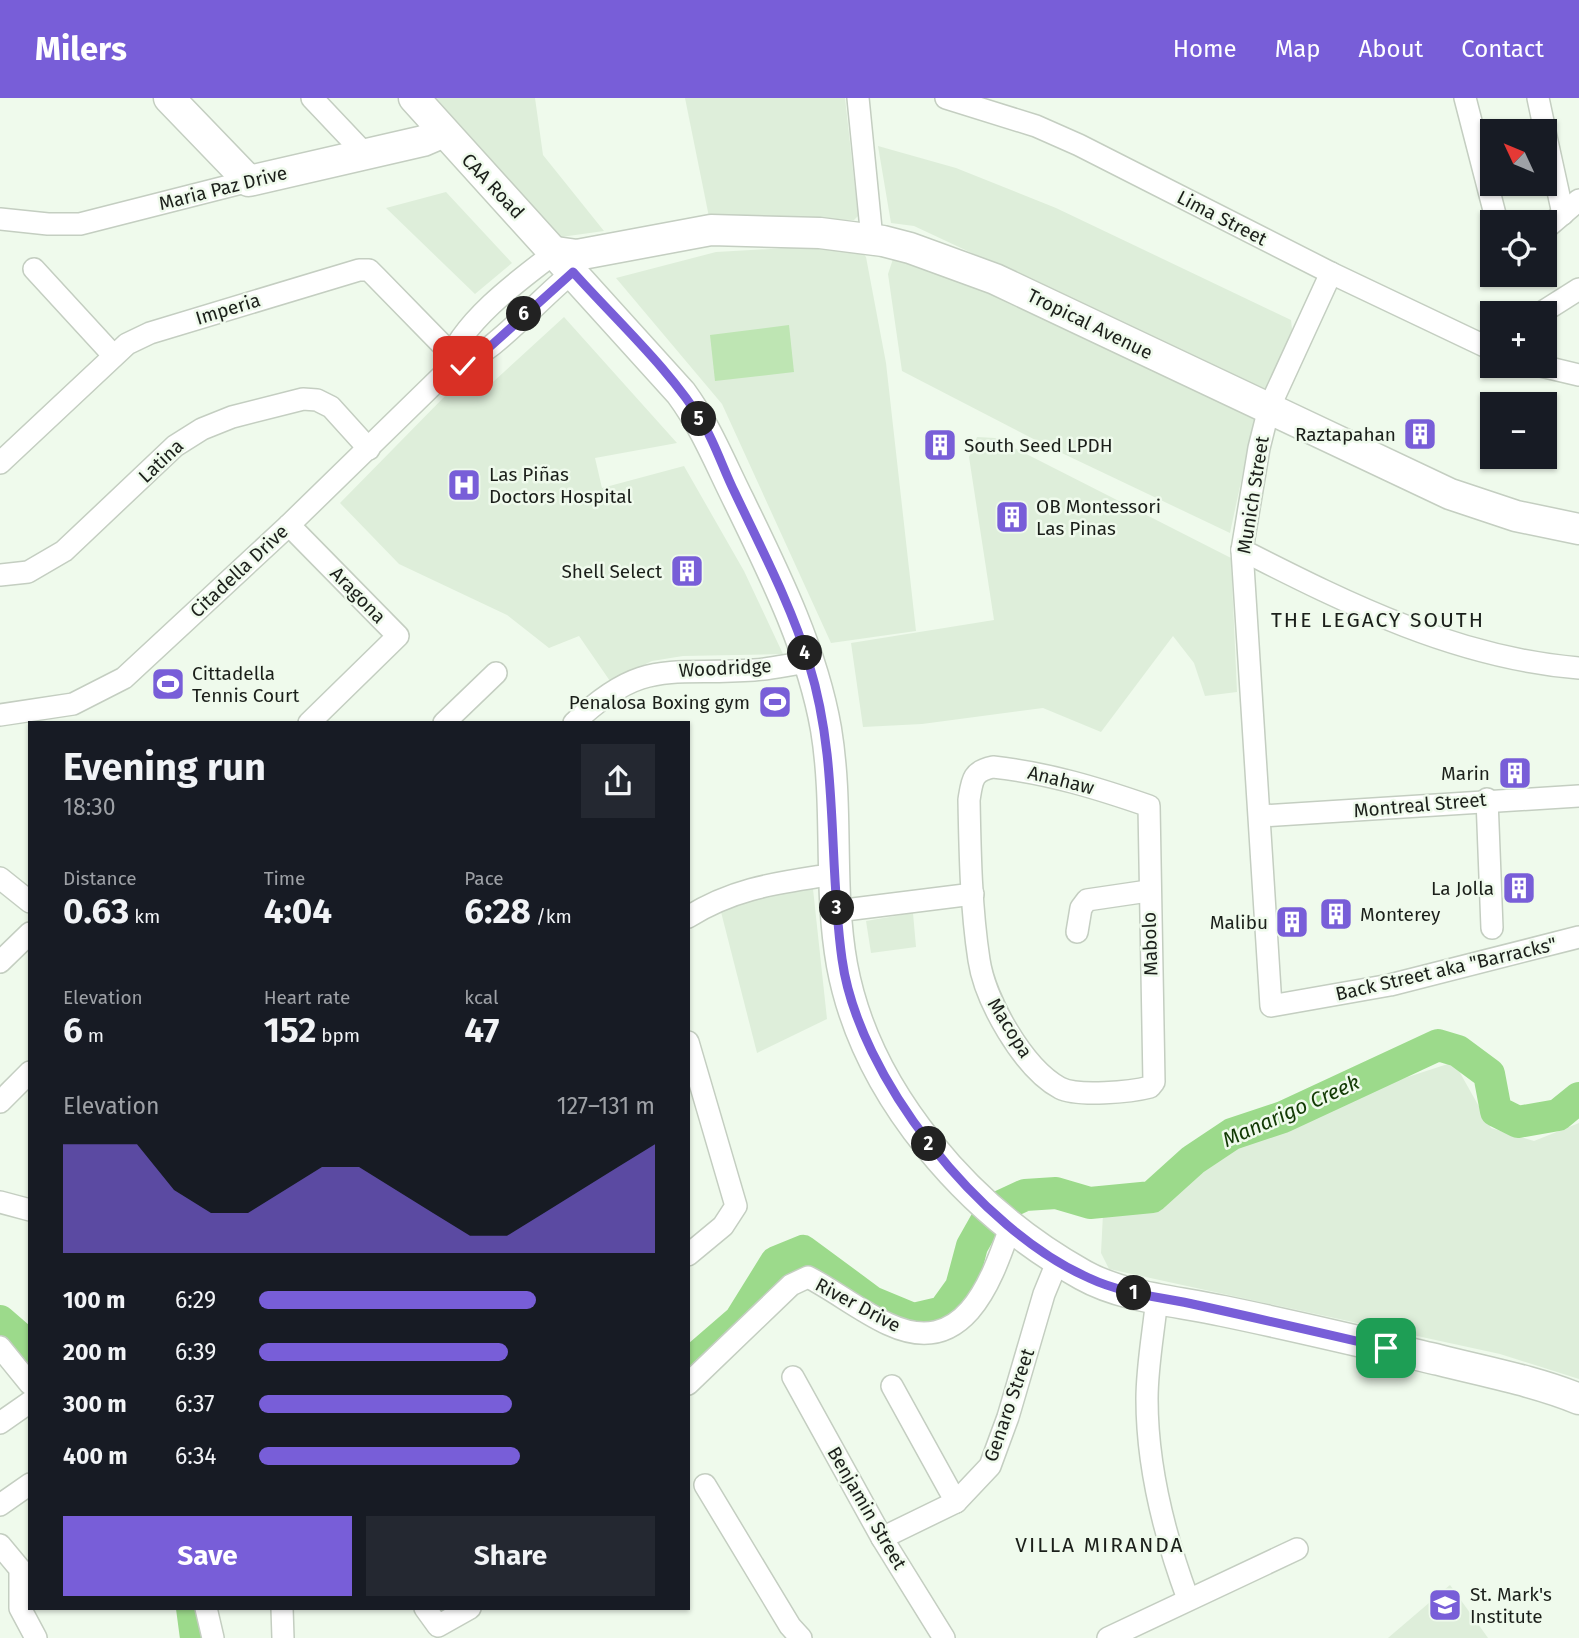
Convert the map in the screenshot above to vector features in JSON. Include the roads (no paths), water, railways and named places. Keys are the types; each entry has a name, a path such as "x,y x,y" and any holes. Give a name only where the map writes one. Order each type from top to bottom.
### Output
{"main road":[{"path":"169,98 249,181"},
{"name":"CAA Road","path":"416,99 444,132 569,260 681,393 704,425 768,562 808,662 825,727 832,781 837,911 844,974 852,1006 868,1045 908,1115 935,1151 978,1198 1008,1225 1087,1278 1130,1293 1474,1369 1579,1399"},
{"name":"Maria Paz Drive","path":"249,181 444,132"},
{"name":"Tropical Avenue","path":"569,260 711,230 785,231 872,239 910,248 995,279 1450,494 1516,516 1579,529"}],"street":[{"path":"312,98 365,154"},
{"path":"858,98 872,239"},
{"name":"Lima Street","path":"946,98 1036,126 1079,145 1331,273 1480,344"},
{"path":"1465,98 1494,210"},
{"path":"1538,98 1542,119"},
{"path":"1557,219 1571,207 1558,170"},
{"name":"Maria Paz Drive","path":"0,219 48,225 80,224 249,181"},
{"name":"Citadella Drive","path":"0,715 74,704 124,678 369,449 453,364 468,329 492,306 569,260"},
{"name":"Citadella Drive","path":"453,364 484,352 510,327 569,260"},
{"path":"34,269 113,355"},
{"name":"Imperia","path":"0,463 113,355 150,333 359,270 369,270 376,276 453,364"},
{"name":"Munich Street","path":"1271,1006 1242,550 1259,448 1269,408 1331,273"},
{"path":"1557,303 1579,289"},
{"path":"492,306 510,327"},
{"path":"1557,370 1579,375"},
{"name":"Latina","path":"0,575 28,572 64,551 175,446 202,429 232,417 303,399 317,400 331,407 369,449"},
{"name":"Aragona","path":"289,525 398,636 311,721"},
{"path":"1242,550 1322,592 1409,629 1484,653 1579,668"},
{"name":"Woodridge","path":"576,721 599,699 634,679 675,670 755,670 808,662"},
{"path":"446,721 496,673"},
{"name":"Anahaw","path":"973,776 980,770 993,767 1038,772 1149,806"},
{"name":"Macopa","path":"973,776 969,800 973,894 979,962 991,1004 1034,1066 1061,1088 1073,1091 1143,1089 1154,1082"},
{"name":"Montreal Street","path":"1261,816 1380,810 1487,799 1579,796"},
{"path":"1487,799 1492,928"},
{"name":"Mabolo","path":"1149,806 1148,891 1154,1082"},
{"path":"690,916 717,899 751,887 835,873"},
{"path":"0,878 28,900"},
{"path":"1077,932 1081,908 1087,900 1148,891"},
{"path":"837,911 973,894"},
{"path":"0,962 28,935"},
{"name":"Back Street aka \"Barracks\"","path":"1271,1006 1390,985 1579,937"},
{"path":"690,1049 736,1206 723,1226 690,1253"},
{"path":"0,1102 28,1074"},
{"path":"0,1202 28,1209"},
{"name":"River Drive","path":"690,1382 792,1285 808,1277 887,1324 912,1333 937,1334 964,1317 981,1298 1008,1225"},
{"name":"Genaro Street","path":"882,1538 956,1502 990,1466 1009,1417 1044,1294 1058,1260"},
{"path":"1157,1297 1147,1397 1150,1441 1171,1553 1188,1599"},
{"path":"0,1347 28,1382"},
{"name":"Benjamin Street","path":"793,1377 882,1538 944,1638"},
{"path":"892,1386 956,1502"},
{"path":"0,1423 28,1403"},
{"path":"0,1505 28,1485"},
{"path":"705,1485 795,1632"},
{"path":"0,1545 20,1569 20,1608 36,1638"},
{"path":"1108,1638 1297,1549"},
{"path":"206,1610 213,1638"},
{"path":"282,1610 283,1638"},
{"path":"427,1610 439,1626 467,1610"}],"waterway":[{"name":"Manarigo Creek","path":"690,1363 740,1320 776,1262 803,1251 872,1302 913,1319 943,1312 961,1287 972,1246 985,1223 1001,1206 1025,1195 1056,1193 1090,1203 1152,1197 1193,1160 1232,1134 1283,1117 1438,1045 1458,1051 1489,1074 1496,1111 1518,1122 1558,1115 1579,1098"},
{"path":"0,1321 28,1345"},
{"path":"192,1610 196,1638"}],"place":[{"name":"Raztapahan","path":"1420,434"},
{"name":"South Seed LPDH","path":"940,445"},
{"name":"Las Piñas Doctors Hospital","path":"464,485"},
{"name":"OB Montessori Las Pinas","path":"1012,517"},
{"name":"Shell Select","path":"687,571"},
{"name":"Cittadella Tennis Court","path":"168,684"},
{"name":"Penalosa Boxing gym","path":"775,702"},
{"name":"Marin","path":"1515,773"},
{"name":"La Jolla","path":"1519,888"},
{"name":"Monterey","path":"1336,914"},
{"name":"Malibu","path":"1292,922"},
{"name":"St. Mark's Institute","path":"1445,1605"}],"district":[{"name":"THE LEGACY SOUTH","path":"1378,620"},
{"name":"VILLA MIRANDA","path":"1100,1545"}]}
